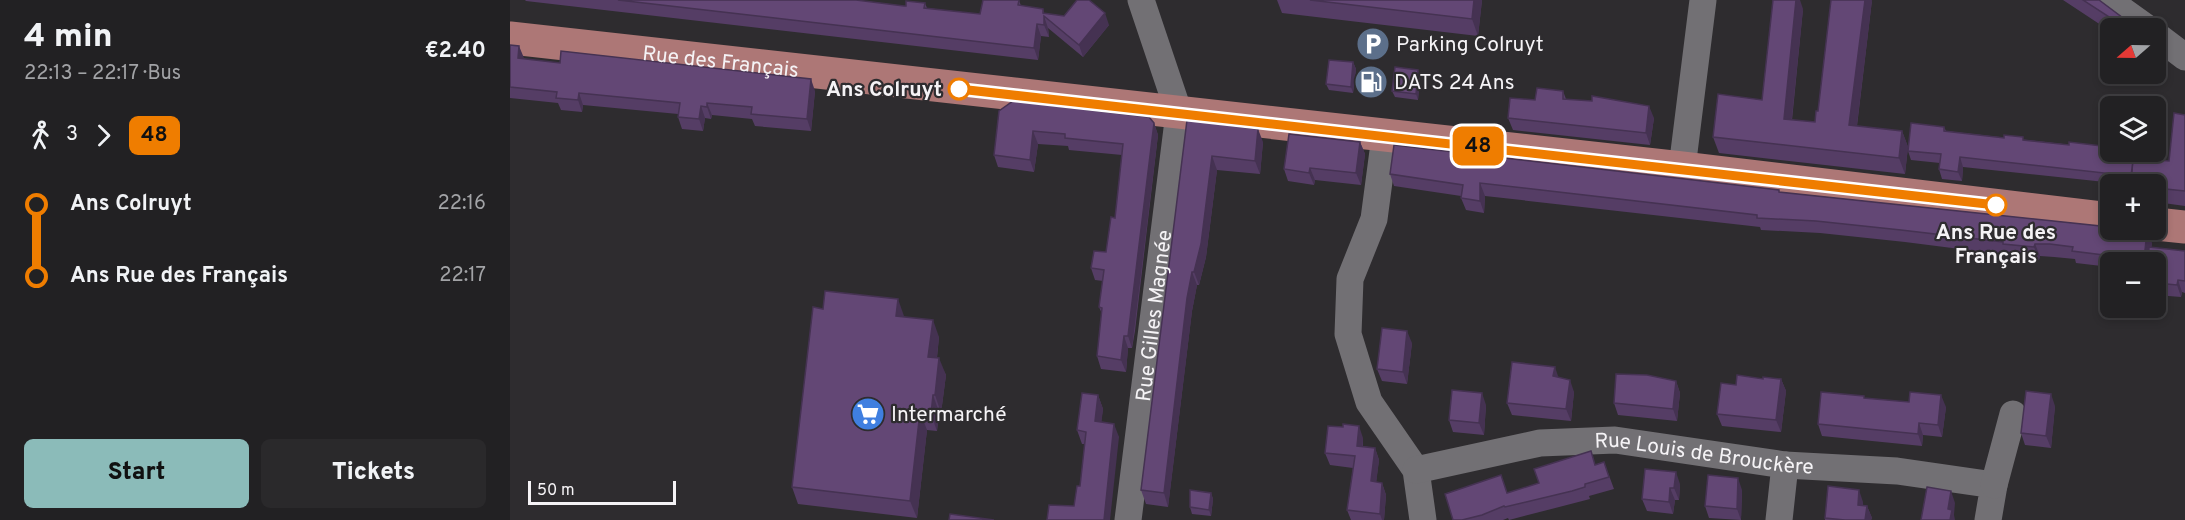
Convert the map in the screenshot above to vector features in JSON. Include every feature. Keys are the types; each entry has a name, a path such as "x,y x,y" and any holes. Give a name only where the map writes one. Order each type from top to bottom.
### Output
{"main road":[{"name":"Rue des Français","path":"510,39 1682,168 2100,218"},
{"path":"2166,225 2185,227"}],"street":[{"path":"1142,0 1179,113"},
{"path":"1682,168 1703,0"},
{"path":"2108,0 2133,18"},
{"path":"2166,43 2185,57"},
{"name":"Rue Gilles Magnée","path":"1128,520 1179,113"},
{"path":"1385,136 1374,219 1350,279 1348,334 1369,402 1416,470 1423,520"},
{"path":"1989,520 1994,484 2013,414"},
{"name":"Rue Louis de Brouckère","path":"1416,470 1540,443 1615,440 1785,465 1898,471 1994,484"},
{"path":"1779,520 1785,465"}],"building":[{"path":"618,0 856,0 904,6 906,6 906,1 925,3 924,8 980,14 983,0 1019,0 1018,5 1043,9 1043,13 1064,16 1077,0 1089,0 1105,13 1079,45 1044,16 1044,25 1037,24 1034,48"},
{"path":"1310,0 1474,0 1472,19"},
{"path":"1773,0 1796,0 1784,119 1815,122 1831,0 1865,0 1849,125 1902,131 1899,158 1713,137 1718,94 1762,100"},
{"path":"2083,0 2099,0 2123,18 2111,18"},
{"path":"510,45 519,46 518,58 560,63 561,51 811,79 807,119 751,114 752,107 707,103 707,107 701,106 699,119 678,117 680,103 579,93 578,100 556,98 557,92 510,87"},
{"path":"1329,60 1353,62 1351,87 1326,84"},
{"path":"1395,67 1418,70 1416,94 1392,91"},
{"path":"1537,88 1563,91 1563,99 1592,101 1592,96 1649,106 1646,133 1508,118 1510,98 1535,100"},
{"path":"1013,101 1149,117 1154,123 1128,336 1124,336 1121,360 1097,356 1102,308 1099,307 1104,270 1091,268 1094,251 1106,252 1111,217 1115,218 1123,144 1065,138 1065,134 1033,131 1030,160 994,155 999,111"},
{"path":"2174,113 2185,115 2185,191 2166,189 2166,174 2132,174 2133,162 2169,161"},
{"path":"1187,120 1258,129 1255,161 1212,156 1201,244 1187,298 1164,493 1141,490"},
{"path":"1911,123 1944,127 1944,131 2004,138 2004,135 2023,137 2023,140 2069,145 2069,142 2100,146 2100,162 2133,162 2131,174 2113,174 1960,157 1958,172 1939,169 1941,154 1908,151"},
{"path":"1289,134 1360,142 1356,173 1310,168 1309,173 1284,169"},
{"path":"1394,145 1779,190 1779,192 2100,226 2100,240 2146,240 2145,252 2100,252 2100,254 2072,251 2073,247 2050,244 2035,244 2034,247 1816,221 1757,218 1757,215 1480,183 1480,201 1461,198 1463,185 1390,174"},
{"path":"2149,247 2185,251 2185,281 2178,280 2177,285 2166,284 2166,252 2149,252"},
{"name":"Intermarché","path":"825,291 898,299 896,316 933,320 928,357 939,358 935,395 933,395 931,414 920,412 910,501 792,487 813,307 823,309"},
{"path":"1382,328 1407,331 1403,372 1377,369"},
{"path":"1512,362 1555,367 1553,376 1570,380 1566,409 1507,403"},
{"path":"1616,374 1647,375 1676,381 1673,409 1614,403"},
{"path":"1737,375 1781,379 1776,420 1717,414 1721,383 1736,385"},
{"path":"1452,390 1482,393 1479,423 1449,420"},
{"path":"2026,391 2051,394 2046,436 2021,433"},
{"path":"1821,392 1909,402 1910,392 1941,395 1938,425 1919,423 1918,434 1818,424"},
{"path":"1082,393 1098,395 1095,421 1114,424 1104,520 1047,520 1049,505 1074,506 1077,486 1080,486 1086,432 1077,430"},
{"path":"1343,424 1359,426 1357,446 1375,448 1371,481 1382,483 1380,514 1347,510 1355,456 1325,453 1328,426 1343,427"},
{"path":"1591,451 1595,465 1604,462 1609,477 1585,484 1585,487 1572,491 1504,506 1462,520 1453,520 1445,494 1501,475 1507,493 1539,483 1534,469"},
{"path":"1645,469 1676,472 1674,488 1670,488 1669,502 1642,499"},
{"path":"1708,475 1738,478 1737,509 1705,506"},
{"path":"1828,486 1859,490 1858,505 1867,506 1865,520 1825,518"},
{"path":"1927,487 1951,491 1948,509 1952,510 1950,520 1921,520"},
{"path":"1190,490 1211,493 1209,510 1190,507"},
{"path":"950,514 994,520 949,520"}],"bus line":[{"name":"48","path":"959,89 1682,168 1996,205"}],"place":[{"name":"Parking Colruyt","path":"1373,44"},
{"name":"DATS 24 Ans","path":"1371,82"},
{"name":"Ans Colruyt","path":"959,89"},
{"name":"Ans Rue des Français","path":"1996,205"},
{"name":"Intermarché","path":"868,414"}]}
